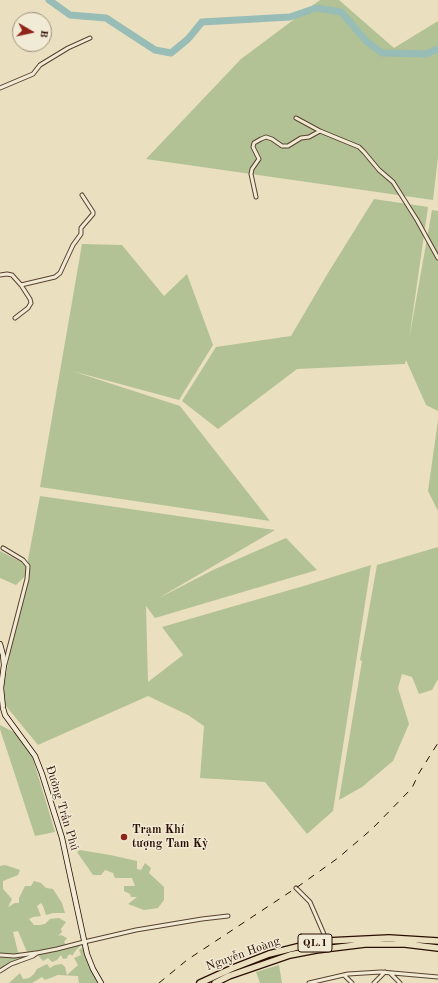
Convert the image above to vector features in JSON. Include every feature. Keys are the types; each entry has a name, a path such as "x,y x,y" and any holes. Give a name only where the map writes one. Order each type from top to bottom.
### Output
{"highway":[{"name":"Nguyễn Hoàng","path":"200,983 269,954 326,941 389,938 438,941"},
{"name":"Nguyễn Hoàng","path":"215,983 229,976 290,955 316,950 365,944 406,944 438,948"}],"main road":[{"name":"Đường Trần Phú","path":"0,644 3,655 0,688 5,715 35,756 42,774 62,838 89,961 101,983"}],"street":[{"path":"0,88 33,74 40,65 68,48 90,38"},
{"path":"296,118 320,131 362,150 375,166 393,182 417,220 438,258"},
{"path":"256,197 251,174 252,169 259,159 253,147 254,143 266,137 282,146 288,146 301,138 309,137 320,131"},
{"path":"21,285 55,277 60,273 73,245 81,234 81,228 93,214 82,195"},
{"path":"0,275 11,274 21,285 30,299 31,303 27,310 15,318"},
{"path":"2,668 27,579 28,566 22,560 3,548"},
{"path":"296,888 310,902 326,941"},
{"path":"0,955 14,956 37,953 136,930 228,916"},
{"path":"0,971 11,964 33,956 37,953"},
{"path":"374,983 385,972"},
{"path":"309,983 344,975 385,972 438,977"},
{"path":"390,972 400,983"},
{"path":"344,975 352,983"}],"green space":[{"path":"320,0 339,0 394,48 438,21 438,157 433,200 146,159 241,59"},
{"path":"374,199 428,207 409,340 432,210 438,211 438,411 426,405 406,360 405,364 297,369 218,429 182,401 216,347 291,336"},
{"path":"82,244 122,245 164,296 187,274 213,345 179,400 72,371 180,406 270,521 40,487"},
{"path":"438,420 438,511 428,491"},
{"path":"40,496 275,530 157,599 215,569 286,538 317,570 155,618 146,606 148,682 183,655 162,627 371,565 333,811 307,834 265,782 200,778 204,726 188,715 148,696 38,745 1,700 25,576 16,585 0,578 0,551 27,565"},
{"path":"438,547 438,679 432,690 419,694 412,677 402,674 398,688 409,724 393,761 362,787 339,800 362,661 360,660 377,565"},
{"path":"0,725 27,739 55,832 35,836 0,729"},
{"path":"80,850 137,861 137,869 141,870 145,863 151,868 149,873 164,887 164,900 158,908 144,910 128,904 137,897 131,897 130,894 124,891 124,886 135,886 132,878 115,878 113,873 105,870 101,875 93,875 77,852"},
{"path":"5,865 20,870 18,875 3,881 3,889 12,899 8,907 15,903 19,903 19,898 25,886 31,886 34,881 41,883 46,888 53,889 62,903 65,913 53,913 46,915 41,903 37,906 41,916 29,919 34,925 45,924 50,919 59,918 66,922 61,929 62,932 58,936 61,935 67,938 64,942 66,945 78,942 81,945 72,956 71,954 67,956 68,958 63,959 61,955 57,960 52,962 48,958 43,961 36,953 27,952 18,931 13,932 18,952 34,956 17,965 9,967 0,973 0,866"},
{"path":"83,947 98,983 79,983 78,976 58,975 45,980 42,977 32,983 9,983 20,973 23,979 29,978 37,969 47,964 50,968 55,965 62,964 65,967 67,975 78,965 74,958 81,955 79,950"},
{"path":"279,965 282,983 260,983 256,972"}],"waterway":[{"path":"49,0 70,15 106,18 155,50 171,53 188,39 202,22 290,17 316,8 341,12 366,41 382,53 426,54 438,49"}],"railway":[{"path":"159,983 187,960 296,888 338,858 372,829 412,788 419,773 438,743"}],"place":[{"name":"Trạm Khí tượng Tam Kỳ","path":"124,837"}]}
